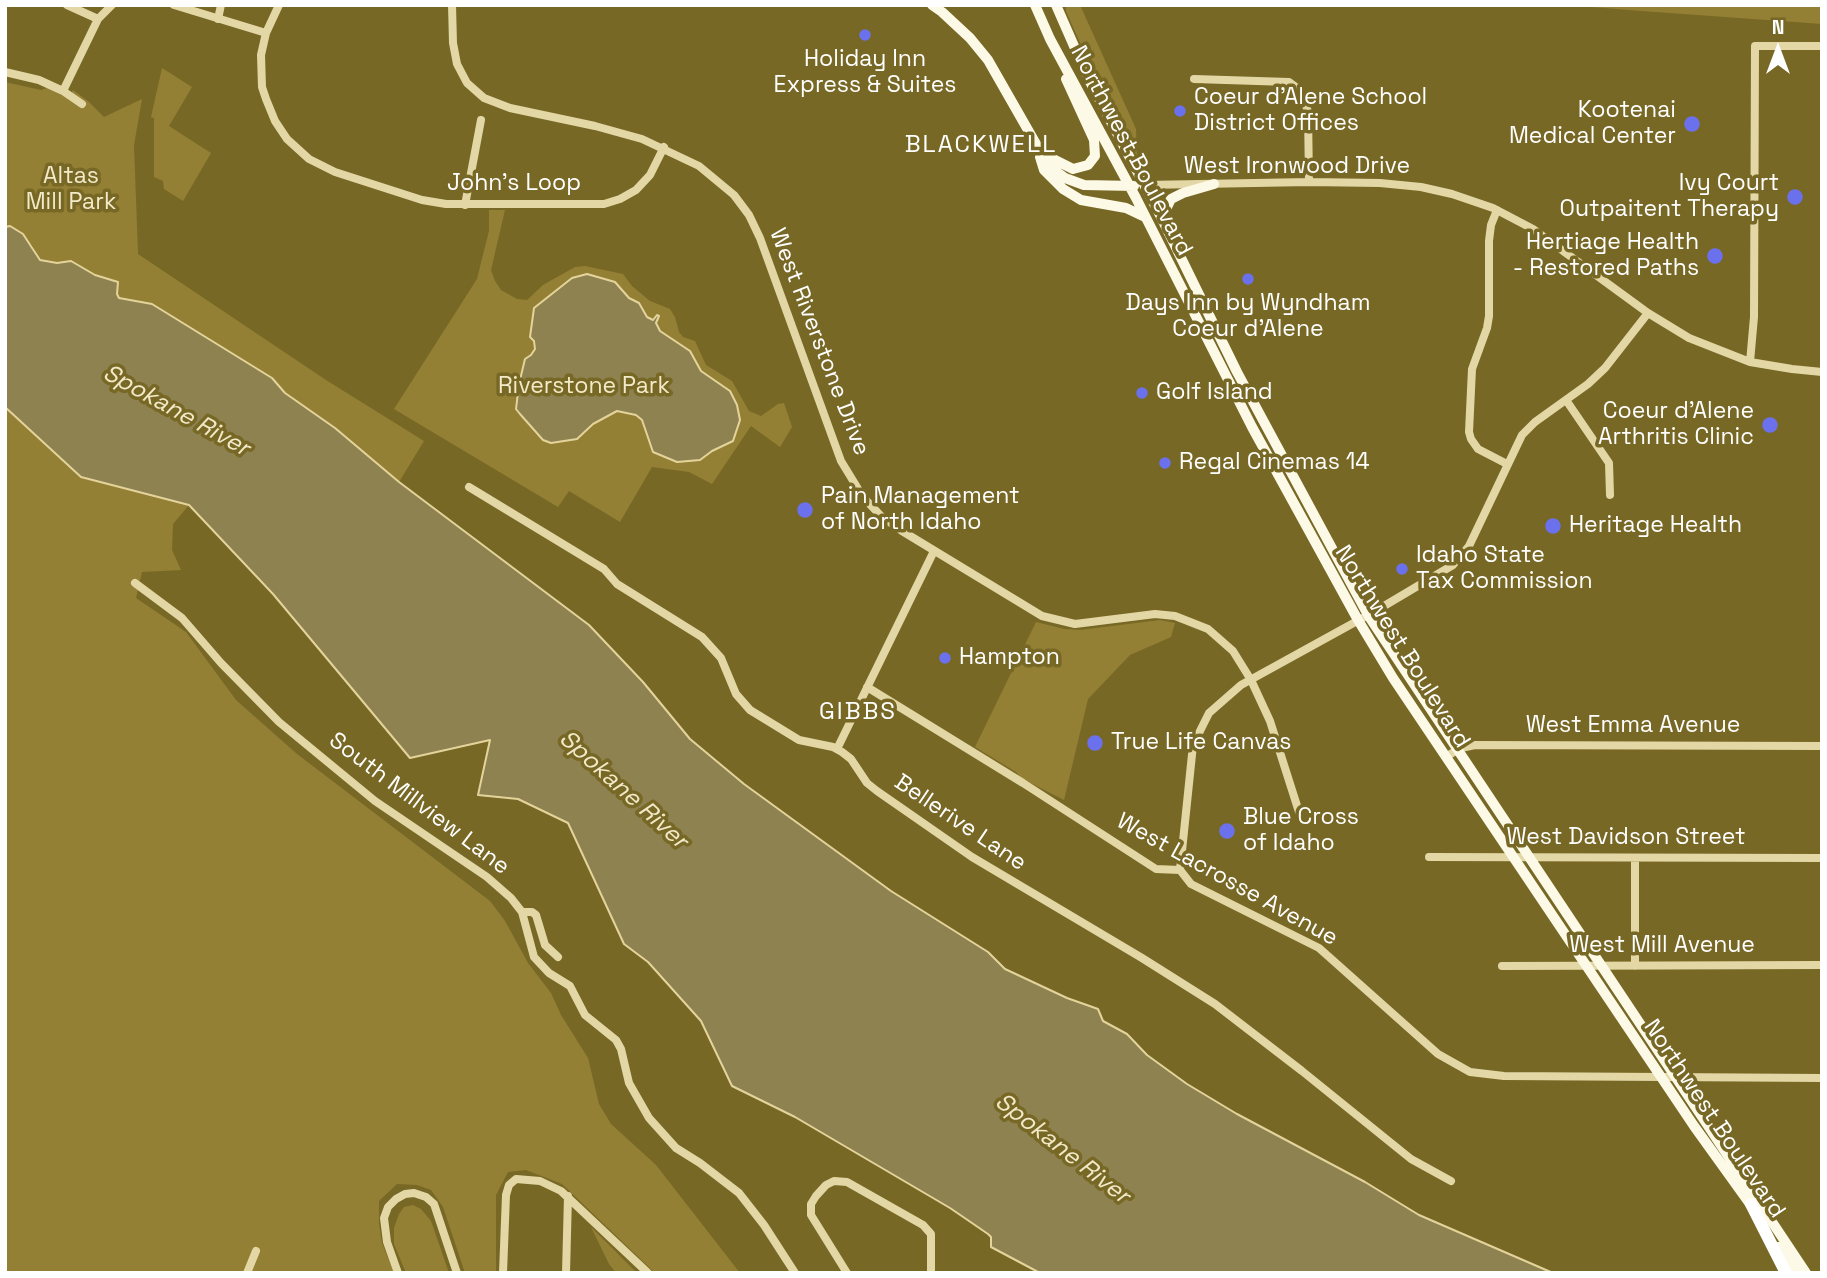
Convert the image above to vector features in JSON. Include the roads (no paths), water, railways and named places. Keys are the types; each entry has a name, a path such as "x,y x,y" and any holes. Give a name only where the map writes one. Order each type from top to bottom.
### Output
{"highway":[{"path":"1751,1204 1786,1273"}],"main road":[{"path":"932,5 970,38 988,60 1036,144 1056,173 1073,182 1094,186 1145,186"},
{"name":"Northwest Boulevard","path":"1035,5 1050,39 1130,186 1252,426 1358,620 1393,678 1452,753 1528,858 1806,1273"},
{"name":"Northwest Boulevard","path":"1056,5 1088,78 1166,226 1237,372 1368,615 1515,858 1796,1273"},
{"path":"1036,144 1055,160 1073,169 1088,165 1096,152 1094,140 1074,100 1050,39"},
{"path":"1036,144 1045,170 1063,189 1081,200 1126,208 1146,218"},
{"path":"1166,226 1166,209 1171,199 1183,192 1214,184"}],"street":[{"path":"67,5 99,19"},
{"path":"63,91 99,19 112,5"},
{"path":"174,5 266,33"},
{"path":"218,19 222,5"},
{"name":"John's Loop","path":"279,5 266,33 261,55 266,99 281,130 309,159 335,172 422,200 464,205 604,204 620,200 636,190 650,176 664,148"},
{"name":"West Riverstone Drive","path":"452,5 453,43 457,64 467,83 484,98 510,108 620,132 664,148 699,166 734,195 749,215 760,237 841,461 863,497 881,516 1025,608 1059,621 1075,624 1155,614 1190,621 1208,629 1233,651 1251,680 1274,732 1299,812"},
{"path":"1750,362 1754,317 1755,46 1822,46"},
{"path":"5,72 40,80 82,104"},
{"path":"1194,79 1289,82 1297,88 1303,95 1308,112 1309,182"},
{"path":"464,205 481,120"},
{"name":"West Ironwood Drive","path":"1145,186 1380,183 1421,187 1452,194 1497,211 1547,239 1648,313 1689,338 1750,362 1822,372"},
{"path":"1497,211 1490,231 1490,301 1487,328 1472,369 1469,432 1478,449 1507,464"},
{"path":"1180,870 1188,779 1196,735 1209,713 1220,701 1251,680 1443,573 1458,560 1472,539 1507,464 1528,428 1605,368 1648,313"},
{"path":"1566,400 1609,463 1610,495"},
{"path":"469,487 604,569 617,584 702,637 721,658 736,694 750,710 799,740 837,749 934,551"},
{"name":"South Millview Lane","path":"135,583 182,618 221,663 279,722 375,801 487,877 511,898 522,912 534,957 549,973 570,986 585,1014 616,1040 621,1049 629,1083 649,1118 676,1148 739,1193 764,1225 795,1273"},
{"name":"West Lacrosse Avenue","path":"867,687 1156,869 1180,870 1191,884 1319,948 1438,1054 1470,1072 1504,1076 1822,1077"},
{"name":"West Emma Avenue","path":"1452,753 1475,745 1822,746"},
{"name":"Bellerive Lane","path":"837,749 851,759 862,778 877,791 972,856 1206,999 1411,1158 1451,1181"},
{"name":"West Davidson Street","path":"1430,856 1822,858"},
{"path":"1634,966 1635,858"},
{"path":"522,912 536,915 545,945 558,957"},
{"name":"West Mill Avenue","path":"1502,966 1822,965"},
{"path":"503,1273 506,1195 512,1181 540,1181 561,1191 648,1273"},
{"path":"847,1273 811,1215 811,1204 816,1196 834,1181 847,1182 923,1225 931,1234 932,1273"},
{"path":"398,1273 387,1242 384,1218 388,1207 396,1199 414,1193 426,1197 435,1205 457,1273"},
{"path":"566,1273 568,1196"},
{"path":"247,1273 256,1251"}],"water":[{"name":"Spokane River","path":"10,226 23,234 40,260 57,263 71,261 95,275 118,282 119,298 152,304 272,378 285,393 335,428 399,482 589,625 643,682 690,739 744,784 891,891 988,952 1005,969 1067,998 1098,1009 1103,1021 1127,1034 1147,1055 1187,1084 1237,1114 1365,1182 1419,1215 1553,1273 1040,1273 991,1247 991,1237 988,1234 950,1208 795,1117 732,1086 701,1021 648,962 624,944 568,823 518,799 478,795 490,740 410,758 273,594 189,505 81,477 5,407 5,227"},
{"path":"587,274 615,282 629,298 639,303 647,317 653,320 659,316 656,323 660,331 690,351 701,371 730,391 740,420 733,441 700,460 677,462 653,452 642,420 636,415 617,411 593,424 577,439 551,443 543,440 520,414 516,409 519,384 525,359 535,349 534,341 530,337 534,308 572,278"}],"place":[{"name":"Holiday Inn Express & Suites","path":"865,35"},
{"name":"Coeur d'Alene School District Offices","path":"1180,111"},
{"name":"Kootenai Medical Center","path":"1692,124"},
{"name":"Ivy Court Outpaitent Therapy","path":"1795,197"},
{"name":"Hertiage Health - Restored Paths","path":"1715,256"},
{"name":"Days Inn by Wyndham Coeur d'Alene","path":"1248,279"},
{"name":"Golf Island","path":"1142,393"},
{"name":"Coeur d'Alene Arthritis Clinic","path":"1770,425"},
{"name":"Regal Cinemas 14","path":"1165,463"},
{"name":"Pain Management of North Idaho","path":"805,510"},
{"name":"Heritage Health","path":"1553,526"},
{"name":"Idaho State Tax Commission","path":"1402,569"},
{"name":"Hampton","path":"945,658"},
{"name":"True Life Canvas","path":"1095,743"},
{"name":"Blue Cross of Idaho","path":"1227,831"}],"district":[{"name":"BLACKWELL","path":"981,145"},
{"name":"GIBBS","path":"858,712"}],"park label":[{"name":"Altas Mill Park","path":"71,190"},
{"name":"Riverstone Park","path":"584,387"}]}
